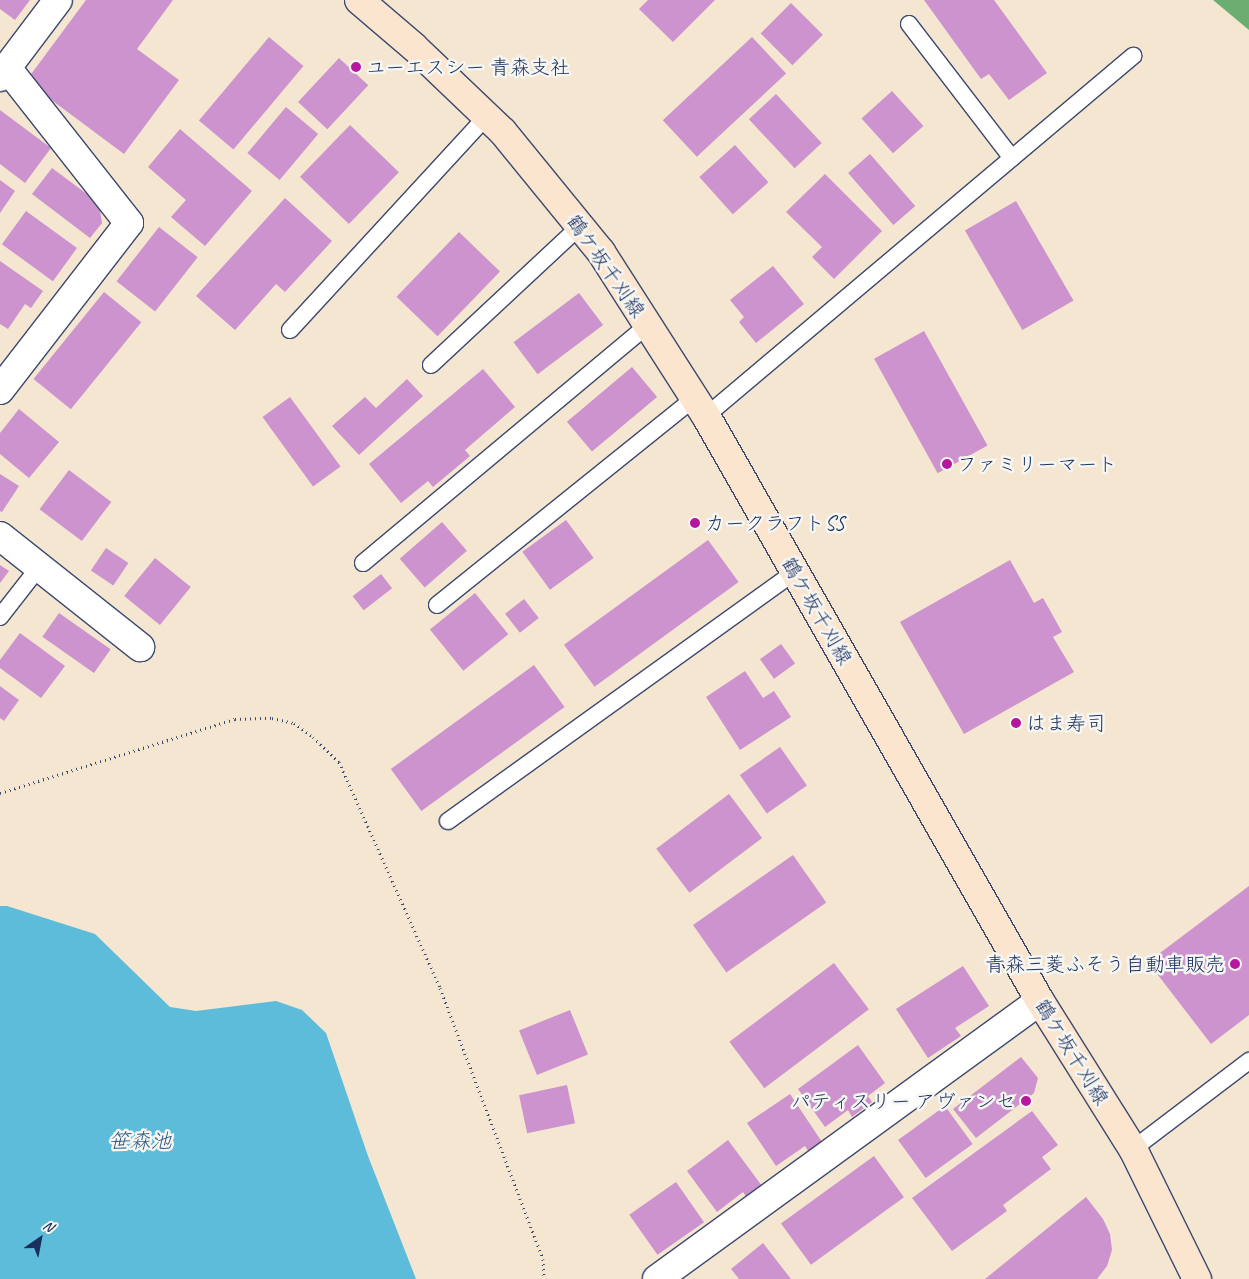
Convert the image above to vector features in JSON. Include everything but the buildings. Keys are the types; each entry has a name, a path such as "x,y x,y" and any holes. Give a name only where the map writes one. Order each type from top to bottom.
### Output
{"main road":[{"name":"鶴ケ坂千刈線","path":"360,0 414,47 503,132 601,252 700,407 1040,1001 1132,1150 1197,1279"}],"street":[{"path":"0,390 129,223 4,72 58,0"},
{"path":"0,536 140,647"},
{"path":"657,1279 1040,1001"}],"lane":[{"path":"908,24 1012,158"},
{"path":"437,605 700,407 1012,158 1133,56"},
{"path":"290,330 487,116"},
{"path":"431,365 580,226"},
{"path":"364,563 648,325"},
{"path":"0,617 39,566"},
{"path":"448,821 795,572"},
{"path":"1132,1150 1249,1061"}],"path":[{"path":"0,792 235,719 272,718 294,724 313,737 339,762 440,988 543,1260 544,1279"}],"green space":[{"path":"1213,0 1249,0 1249,30"}],"water":[{"name":"笹森池","path":"0,906 7,906 95,934 170,1007 196,1011 276,1001 302,1010 326,1033 368,1156 416,1279 0,1279"}],"place":[{"name":"ユーエスシー 青森支社","path":"356,67"},
{"name":"ファミリーマート","path":"947,464"},
{"name":"カークラフトSS","path":"695,523"},
{"name":"はま寿司","path":"1016,723"},
{"name":"青森三菱ふそう自動車販売","path":"1235,964"},
{"name":"パティスリー アヴァンセ","path":"1026,1101"}]}
